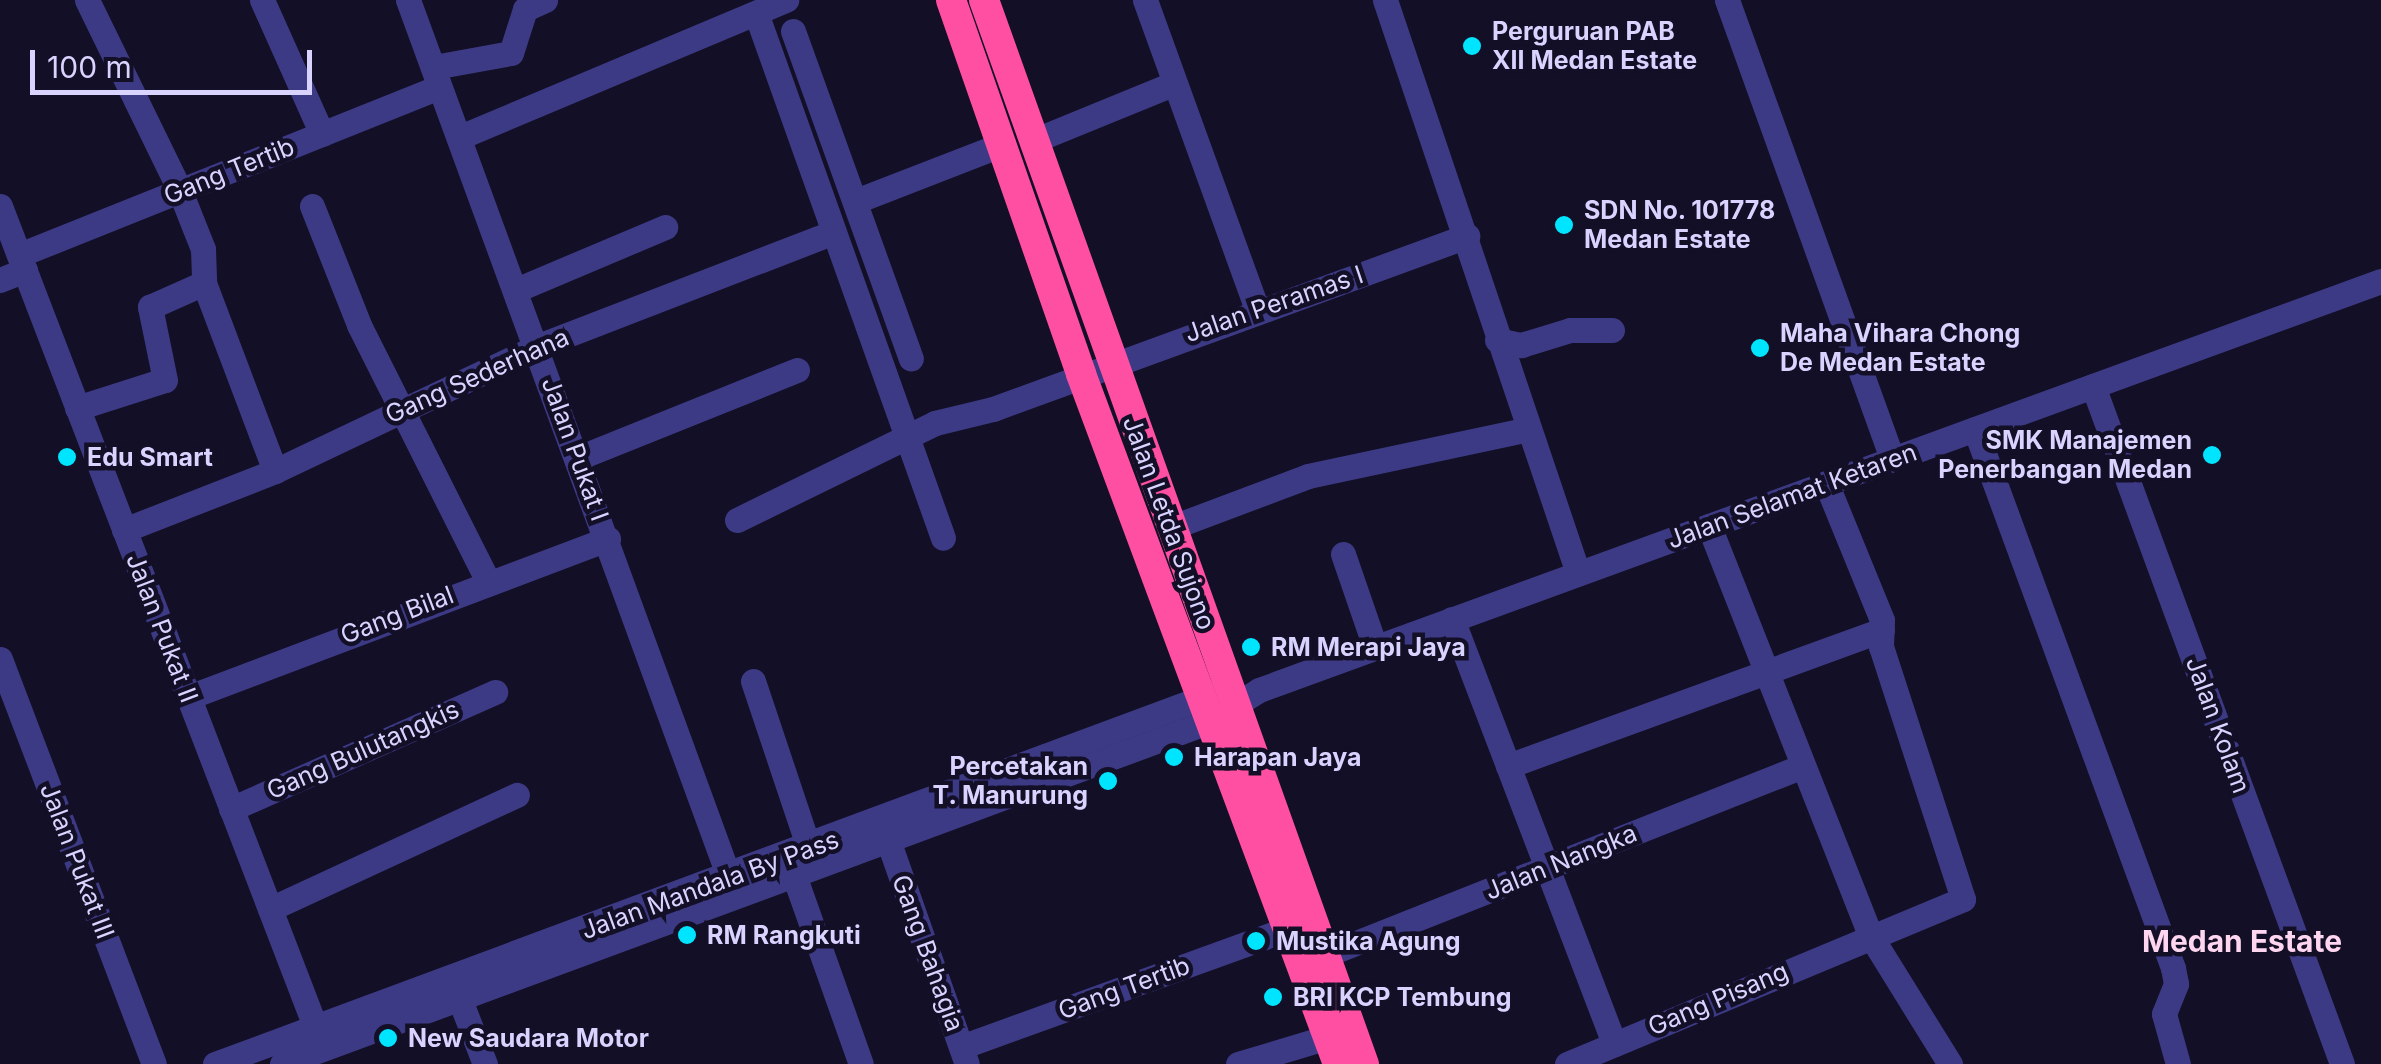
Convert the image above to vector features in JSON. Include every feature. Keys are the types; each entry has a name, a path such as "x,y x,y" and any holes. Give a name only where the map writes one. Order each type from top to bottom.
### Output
{"highway":[{"name":"Jalan Letda Sujono","path":"952,0 1018,142"},
{"name":"Jalan Letda Sujono","path":"984,0 1018,142 1096,368 1219,704 1364,1064"},
{"name":"Jalan Letda Sujono","path":"1096,368 1170,528 1287,928 1332,1050"}],"street":[{"path":"86,0 180,191 204,249 204,284 275,471"},
{"path":"262,0 322,134"},
{"name":"Jalan Pukat I","path":"408,0 734,889"},
{"name":"Gang Tertib","path":"0,280 22,263 180,191 322,134 437,77 511,53 523,13 545,0"},
{"path":"1146,0 1258,309"},
{"path":"1384,0 1578,573"},
{"path":"1727,0 1892,459"},
{"path":"460,137 771,5 834,232 943,538"},
{"path":"793,31 912,358"},
{"path":"856,202 1175,83"},
{"name":"Jalan Pukat II","path":"0,206 319,1038"},
{"path":"312,206 359,325 487,579"},
{"path":"516,290 665,227"},
{"name":"Gang Sederhana","path":"124,530 275,471 536,347 834,232"},
{"name":"Jalan Peramas I","path":"737,520 906,436 1466,236"},
{"name":"Jalan Selamat Ketaren","path":"1219,704 2381,281"},
{"path":"78,408 164,380 150,307 204,284"},
{"path":"1497,340 1521,345 1570,330 1612,330"},
{"path":"578,458 797,370"},
{"name":"Jalan Kolam","path":"2093,386 2342,1064"},
{"path":"1170,528 1308,476 1529,429"},
{"path":"1976,429 2173,968 2176,984 2164,1014 2178,1064"},
{"path":"1508,766 1882,630 1826,483"},
{"path":"1709,526 1800,767 1870,935 1950,1064"},
{"name":"Gang Bilal","path":"188,697 487,579 608,538"},
{"path":"1342,554 1375,647"},
{"path":"1452,619 1614,1044"},
{"name":"Gang Pisang","path":"1567,1064 1870,935 1957,905 1965,895 1881,647 1882,630"},
{"name":"Jalan Pukat III","path":"0,658 154,1064"},
{"path":"753,681 809,848"},
{"name":"Gang Bulutangkis","path":"231,808 494,692"},
{"name":"Jalan Mandala By Pass","path":"349,1041 734,889 795,878 889,843 1219,704"},
{"name":"Jalan Mandala By Pass","path":"215,1064 319,1038 349,1041 734,889 809,848 1219,704"},
{"name":"Jalan Nangka","path":"1323,956 1800,767"},
{"path":"270,909 517,795"},
{"name":"Gang Bahagia","path":"889,843 964,1056"},
{"path":"795,878 861,1064"},
{"name":"Gang Tertib","path":"964,1056 1287,928"},
{"path":"460,1000 485,1064"},
{"name":"Jalan Mandala By Pass","path":"282,1064 319,1038"},
{"path":"1238,1064 1332,1050"}],"place":[{"name":"Perguruan PAB XII Medan Estate","path":"1472,46"},
{"name":"SDN No. 101778 Medan Estate","path":"1564,225"},
{"name":"Maha Vihara Chong De Medan Estate","path":"1760,348"},
{"name":"SMK Manajemen Penerbangan Medan","path":"2212,455"},
{"name":"Edu Smart","path":"67,457"},
{"name":"RM Merapi Jaya","path":"1251,647"},
{"name":"Harapan Jaya","path":"1174,757"},
{"name":"Percetakan T. Manurung","path":"1108,781"},
{"name":"RM Rangkuti","path":"687,935"},
{"name":"Mustika Agung","path":"1256,941"},
{"name":"BRI KCP Tembung","path":"1273,997"},
{"name":"New Saudara Motor","path":"388,1038"}],"district":[{"name":"Medan Estate","path":"2242,941"}]}
